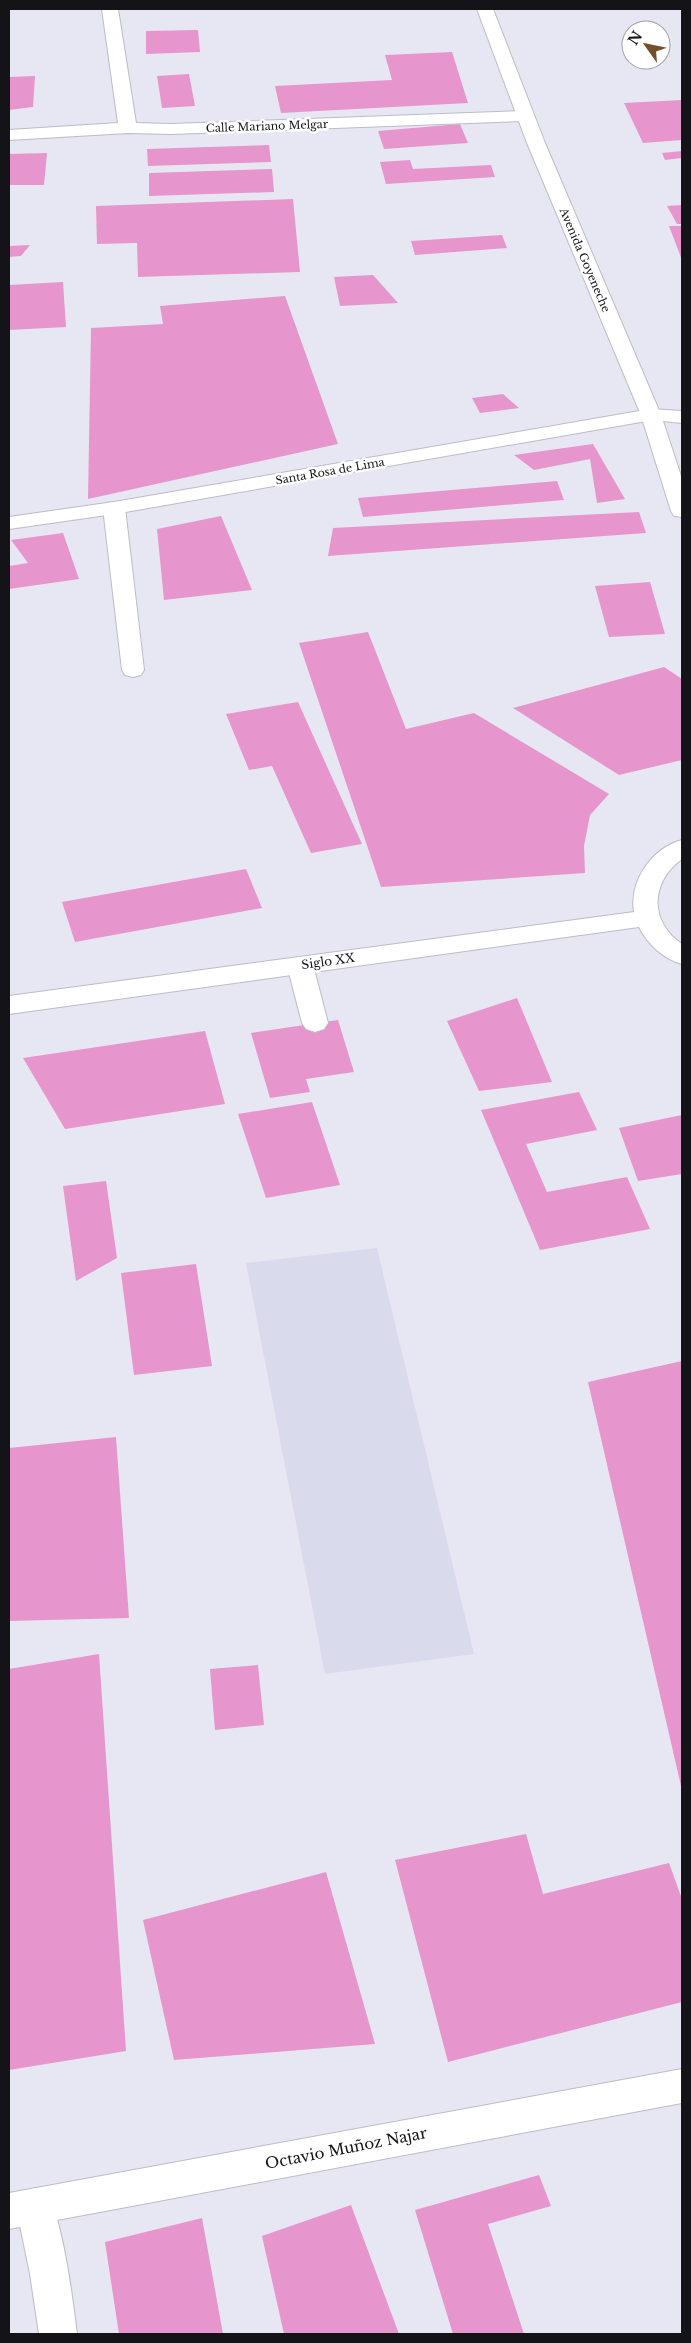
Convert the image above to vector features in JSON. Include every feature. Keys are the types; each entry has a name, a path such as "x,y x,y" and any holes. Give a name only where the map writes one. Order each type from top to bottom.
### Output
{"street":[{"path":"110,9 128,128"},
{"name":"Avenida Goyeneche","path":"485,9 525,116 651,415 682,511"},
{"name":"Calle Mariano Melgar","path":"9,135 128,128 171,130 525,116"},
{"name":"Santa Rosa de Lima","path":"9,524 114,508 651,415 682,417"},
{"path":"114,508 133,670"},
{"path":"682,848 667,856 651,874 644,896 648,918 659,936 682,956"},
{"name":"Siglo XX","path":"9,1005 648,918"},
{"path":"300,965 315,1023"},
{"name":"Octavio Muñoz Najar","path":"22,2209 682,2086"},
{"path":"22,2209 49,2274 58,2334"}],"shaded area":[{"path":"377,1248 474,1654 325,1674 246,1263"}],"building":[{"path":"198,30 200,52 146,54 146,31"},
{"path":"452,52 468,103 281,113 275,86 392,80 385,55"},
{"path":"189,74 195,106 162,108 157,76"},
{"path":"35,76 33,107 9,110 9,77"},
{"path":"682,100 682,140 643,143 624,103"},
{"path":"460,124 468,143 384,149 378,131"},
{"path":"269,145 271,162 148,166 147,149"},
{"path":"682,151 682,158 665,160 662,153"},
{"path":"47,153 44,185 9,185 9,154"},
{"path":"410,160 413,169 491,165 495,177 386,184 380,162"},
{"path":"272,169 274,192 149,196 149,173"},
{"path":"293,199 300,272 138,277 137,243 97,244 96,206"},
{"path":"682,205 682,224 677,224 667,206"},
{"path":"669,226 682,226 682,260"},
{"path":"502,235 507,248 415,255 411,241"},
{"path":"30,245 21,256 9,257 9,246"},
{"path":"373,275 398,303 340,306 334,277"},
{"path":"63,282 66,327 9,330 9,285"},
{"path":"285,296 338,444 88,499 91,328 163,324 160,306"},
{"path":"503,394 519,408 480,413 472,398"},
{"path":"593,444 625,499 597,503 590,459 534,470 514,455"},
{"path":"557,481 564,500 363,517 358,498"},
{"path":"639,512 646,533 328,556 333,528"},
{"path":"221,516 252,590 164,600 157,529"},
{"path":"63,533 79,579 9,589 9,566 28,563 11,540"},
{"path":"650,582 665,634 609,637 595,586"},
{"path":"368,632 406,729 474,713 609,794 590,815 584,846 585,873 381,887 299,643"},
{"path":"664,667 682,679 682,760 619,775 513,708"},
{"path":"298,702 362,844 311,853 272,766 249,770 226,714"},
{"path":"246,869 262,908 75,942 62,902"},
{"path":"517,998 552,1082 479,1091 447,1021"},
{"path":"338,1020 354,1072 306,1079 310,1092 270,1098 251,1033"},
{"path":"205,1031 225,1104 65,1129 23,1058"},
{"path":"579,1092 597,1130 526,1144 547,1192 627,1177 650,1229 540,1250 481,1110"},
{"path":"312,1102 340,1185 266,1198 238,1114"},
{"path":"682,1115 682,1174 638,1181 619,1128"},
{"path":"106,1181 117,1258 76,1281 63,1186"},
{"path":"196,1264 212,1366 134,1375 121,1273"},
{"path":"682,1361 682,1786 681,1786 588,1382"},
{"path":"116,1437 129,1618 9,1621 9,1448"},
{"path":"99,1654 126,2051 9,2070 9,1669"},
{"path":"258,1665 264,1725 215,1730 210,1669"},
{"path":"526,1834 543,1894 669,1863 682,1899 682,2002 448,2062 395,1860"},
{"path":"326,1872 375,2044 174,2060 143,1920"},
{"path":"539,2175 551,2206 488,2224 524,2334 453,2334 415,2210"},
{"path":"351,2205 399,2334 284,2334 262,2236"},
{"path":"202,2218 223,2334 119,2334 105,2242"}]}
